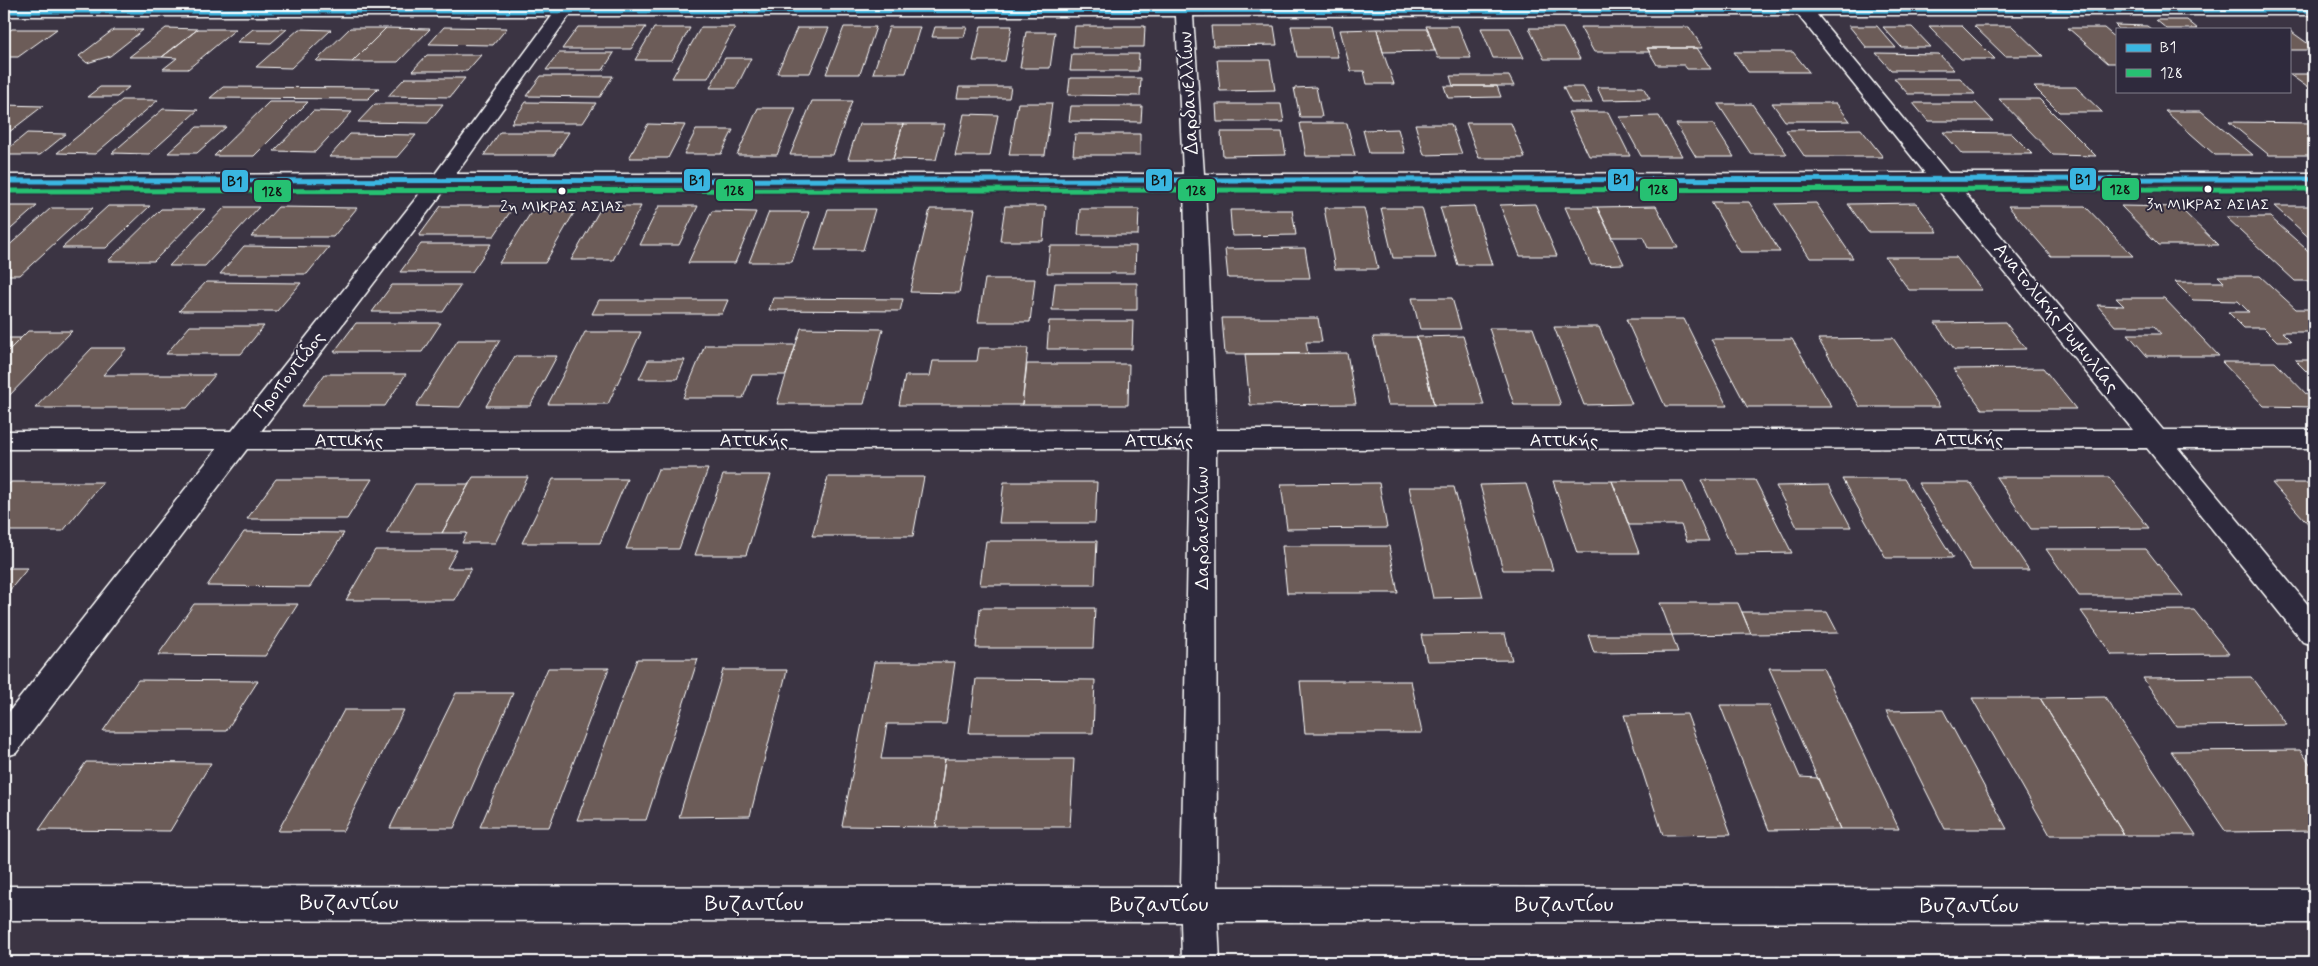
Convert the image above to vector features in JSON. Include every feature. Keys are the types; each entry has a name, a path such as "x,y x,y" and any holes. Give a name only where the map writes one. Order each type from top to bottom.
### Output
{"street":[{"path":"4,11 566,7 1801,7 2314,10"},
{"name":"Προποντίδος","path":"4,743 442,180 566,7"},
{"name":"Δαρδανελλίων","path":"1184,7 1194,180 1203,440 1199,905 1201,962"},
{"name":"Ανατολικής Ρωμυλίας","path":"1801,7 2314,633"},
{"path":"4,181 2314,179"},
{"name":"Αττικής","path":"4,440 2314,439"},
{"name":"Βυζαντίου","path":"4,903 2314,906"}],"building":[{"path":"2156,20 2187,20 2197,28 2166,28"},
{"path":"2115,25 2147,26 2150,28 2118,28"},
{"path":"981,26 1012,26 1005,61 973,61"},
{"path":"1075,26 1145,26 1144,47 1073,47"},
{"path":"1211,26 1274,26 1277,45 1213,46"},
{"path":"1291,26 1331,26 1338,57 1297,57"},
{"path":"1426,26 1458,26 1471,58 1438,58"},
{"path":"1849,26 1877,26 1896,48 1867,48"},
{"path":"1929,26 1962,26 1995,59 1961,59"},
{"path":"1974,26 2012,26 2043,56 2005,56"},
{"path":"444,27 507,28 493,45 429,44"},
{"path":"578,27 646,27 631,49 562,49"},
{"path":"701,27 735,27 708,78 672,78"},
{"path":"844,27 876,27 860,74 826,74"},
{"path":"889,27 920,27 906,73 873,73"},
{"path":"935,27 967,27 964,37 932,37"},
{"path":"1580,27 1689,27 1703,48 1647,48 1650,52 1594,52"},
{"path":"1883,27 1912,27 1931,47 1901,47"},
{"path":"166,28 198,29 162,57 129,57"},
{"path":"350,28 386,28 352,62 316,61"},
{"path":"386,28 430,29 398,62 352,62"},
{"path":"654,28 690,28 672,60 635,60"},
{"path":"797,28 829,28 810,73 777,73"},
{"path":"1481,28 1510,28 1524,58 1493,58"},
{"path":"1529,28 1563,28 1580,59 1544,59"},
{"path":"2068,28 2104,28 2116,38 2116,63 2108,63"},
{"path":"12,29 57,29 18,57 4,57 4,34"},
{"path":"198,29 236,29 188,69 163,69 177,58 162,57"},
{"path":"253,29 287,29 271,43 237,42"},
{"path":"299,29 331,30 291,68 256,67"},
{"path":"1377,29 1428,29 1435,51 1383,52"},
{"path":"1377,29 1394,84 1367,84 1364,71 1351,71 1340,30"},
{"path":"113,30 143,30 110,56 87,63 79,56"},
{"path":"2290,31 2314,48 2314,50 2290,50"},
{"path":"1026,32 1055,32 1050,68 1020,68"},
{"path":"1647,48 1697,48 1711,69 1687,69 1684,65 1657,65"},
{"path":"1734,52 1793,52 1809,72 1748,72"},
{"path":"559,53 614,53 603,70 546,70"},
{"path":"1876,53 1939,54 1954,70 1891,70"},
{"path":"1072,54 1139,54 1138,71 1070,71"},
{"path":"427,55 481,55 467,71 412,71"},
{"path":"725,58 751,58 736,88 710,88"},
{"path":"1217,60 1270,60 1275,90 1220,91"},
{"path":"2290,74 2311,74 2314,77 2314,92"},
{"path":"541,76 613,76 600,97 526,96"},
{"path":"1450,76 1509,76 1514,86 1453,86"},
{"path":"405,78 465,78 450,97 388,96"},
{"path":"1070,78 1141,78 1140,96 1068,95"},
{"path":"1894,78 1960,78 1975,94 1908,94"},
{"path":"1444,86 1497,86 1501,97 1448,98"},
{"path":"100,87 129,87 117,97 87,97"},
{"path":"223,87 379,88 368,99 210,98"},
{"path":"959,87 1011,87 1009,98 957,98"},
{"path":"1316,87 1322,117 1300,117 1294,88"},
{"path":"1563,87 1583,87 1592,103 1571,103"},
{"path":"1597,87 1643,87 1650,99 1603,100"},
{"path":"2034,87 2076,87 2102,112 2059,112"},
{"path":"1999,99 2039,99 2096,156 2053,155"},
{"path":"122,100 158,100 95,154 57,153"},
{"path":"812,101 852,101 833,155 790,155"},
{"path":"269,102 308,102 254,156 214,156"},
{"path":"526,102 596,103 583,123 511,123"},
{"path":"1018,103 1052,103 1045,155 1009,155"},
{"path":"1772,103 1836,103 1850,121 1785,121"},
{"path":"1913,103 1976,103 1993,121 1928,121"},
{"path":"375,104 443,104 428,123 358,122"},
{"path":"1216,104 1281,104 1284,122 1217,122"},
{"path":"1718,104 1752,104 1787,154 1751,154"},
{"path":"4,105 43,106 4,136"},
{"path":"1071,106 1142,106 1141,122 1069,121"},
{"path":"758,108 796,108 777,155 737,155"},
{"path":"163,109 198,110 149,154 112,153"},
{"path":"313,111 352,112 315,152 274,151"},
{"path":"2165,111 2201,111 2253,155 2215,155"},
{"path":"1568,112 1608,112 1630,156 1589,156"},
{"path":"964,114 998,115 990,156 955,156"},
{"path":"1659,116 1682,156 1641,156 1620,117"},
{"path":"2229,122 2314,123 2314,155 2269,155"},
{"path":"1300,123 1347,123 1355,156 1306,156"},
{"path":"1466,123 1511,123 1525,158 1479,158"},
{"path":"648,124 685,125 668,158 629,158"},
{"path":"859,124 903,124 893,159 848,159"},
{"path":"903,124 945,124 936,160 893,159"},
{"path":"1415,124 1451,124 1462,154 1424,155"},
{"path":"1676,124 1713,124 1734,157 1696,157"},
{"path":"197,127 226,127 197,153 168,153"},
{"path":"1398,129 1405,153 1369,153 1363,130"},
{"path":"1861,129 1883,157 1805,157 1786,130"},
{"path":"696,130 733,130 721,154 684,154"},
{"path":"500,132 569,132 554,155 484,155"},
{"path":"1221,132 1282,132 1286,155 1223,156"},
{"path":"1943,132 2011,133 2032,154 1962,154"},
{"path":"27,133 66,134 40,155 4,155 4,152"},
{"path":"350,134 416,135 397,157 329,157"},
{"path":"1075,134 1140,134 1140,155 1073,155"},
{"path":"1711,202 1749,202 1780,252 1740,252"},
{"path":"1816,203 1853,258 1810,258 1775,204"},
{"path":"1916,203 1938,232 1868,232 1848,204"},
{"path":"1535,204 1557,256 1520,256 1500,205"},
{"path":"4,206 37,206 4,235"},
{"path":"108,206 150,206 106,248 62,248"},
{"path":"441,206 514,206 494,236 419,236"},
{"path":"602,206 641,206 613,260 571,260"},
{"path":"659,206 698,206 679,245 640,245"},
{"path":"1005,206 1046,206 1043,241 1000,241"},
{"path":"1474,206 1493,265 1458,265 1440,207"},
{"path":"1656,206 1678,248 1648,248 1643,237 1612,237 1597,207"},
{"path":"2008,206 2085,206 2133,256 2051,256"},
{"path":"2121,206 2179,207 2218,245 2159,245"},
{"path":"2274,206 2314,206 2314,242"},
{"path":"225,207 259,207 205,266 169,266"},
{"path":"278,207 357,208 333,237 251,237"},
{"path":"1565,207 1597,207 1624,264 1591,265"},
{"path":"51,208 93,208 20,275 4,275 4,250"},
{"path":"1324,208 1364,208 1378,269 1335,269"},
{"path":"1381,208 1422,208 1436,258 1393,258"},
{"path":"161,209 205,209 154,261 108,261"},
{"path":"828,209 875,209 863,250 815,250"},
{"path":"930,209 975,209 959,293 910,292"},
{"path":"1080,209 1139,209 1138,235 1078,235"},
{"path":"1230,210 1292,210 1296,235 1232,236"},
{"path":"532,211 575,211 545,263 499,263"},
{"path":"712,211 756,212 735,263 688,263"},
{"path":"769,212 809,212 792,262 749,262"},
{"path":"2226,217 2270,217 2314,256 2314,281 2295,281"},
{"path":"421,244 491,244 472,272 400,272"},
{"path":"244,246 329,247 307,274 220,274"},
{"path":"1050,246 1136,246 1135,273 1047,273"},
{"path":"1305,248 1310,278 1228,278 1225,249"},
{"path":"1885,257 1956,257 1982,290 1909,290"},
{"path":"2218,276 2260,276 2296,309 2314,309 2314,332 2282,332 2291,341 2277,341 2264,328 2244,328 2228,312 2249,312 2238,301 2193,300 2175,282 2224,282"},
{"path":"985,279 1035,279 1030,322 978,322"},
{"path":"206,282 301,283 277,311 179,311"},
{"path":"1055,283 1137,283 1137,310 1052,310"},
{"path":"392,285 461,285 443,312 372,312"},
{"path":"773,298 903,299 900,311 769,310"},
{"path":"1412,298 1452,298 1461,329 1420,329"},
{"path":"2116,298 2164,298 2219,356 2147,356 2128,334 2161,334 2154,326 2115,326 2097,305 2124,306"},
{"path":"599,300 728,300 722,314 592,314"},
{"path":"1222,318 1318,318 1322,342 1306,342 1308,354 1225,354"},
{"path":"1626,319 1684,319 1727,406 1665,406"},
{"path":"1049,321 1133,321 1132,349 1047,349"},
{"path":"2005,322 2026,349 1955,350 1935,323"},
{"path":"356,323 441,323 422,352 334,352"},
{"path":"190,326 264,326 241,354 166,354"},
{"path":"1554,327 1599,327 1632,404 1584,405"},
{"path":"801,328 883,329 864,404 777,404"},
{"path":"1489,328 1533,328 1561,405 1514,405"},
{"path":"28,331 72,331 4,401 4,355"},
{"path":"585,332 641,332 608,404 548,404"},
{"path":"1463,336 1484,405 1434,405 1417,337"},
{"path":"1373,337 1417,337 1434,405 1388,405"},
{"path":"4,338 21,338 4,355"},
{"path":"1893,338 1940,407 1860,407 1818,339"},
{"path":"1711,339 1792,339 1832,407 1747,407"},
{"path":"458,340 500,340 460,407 416,406"},
{"path":"705,345 796,345 786,375 752,375 743,398 683,398"},
{"path":"92,348 127,348 103,375 215,375 187,408 35,408"},
{"path":"979,348 1028,348 1022,405 899,405 905,376 930,376 933,361 977,361"},
{"path":"1347,353 1356,404 1250,405 1245,354"},
{"path":"515,356 557,356 530,406 486,406"},
{"path":"648,360 685,360 677,379 639,379"},
{"path":"2295,360 2314,360 2314,379"},
{"path":"2222,362 2275,362 2314,402 2314,407 2264,406"},
{"path":"1027,364 1129,364 1128,405 1022,405"},
{"path":"2043,368 2076,409 1982,409 1953,369"},
{"path":"325,374 406,374 385,406 302,406"},
{"path":"658,469 708,469 679,549 626,549"},
{"path":"723,475 771,475 746,555 695,555"},
{"path":"473,477 528,477 495,543 462,543 467,533 442,533"},
{"path":"828,477 924,477 913,536 812,536"},
{"path":"1996,477 2109,477 2149,528 2031,529"},
{"path":"276,479 372,479 347,519 247,519"},
{"path":"553,479 627,479 600,543 522,543"},
{"path":"1842,479 1904,479 1953,558 1886,558"},
{"path":"1701,480 1755,480 1792,553 1735,554"},
{"path":"1553,481 1612,481 1639,553 1577,553"},
{"path":"1612,481 1683,481 1709,541 1687,541 1681,525 1629,525"},
{"path":"11,482 103,482 63,531 4,531 4,490"},
{"path":"1004,482 1097,482 1095,523 999,523"},
{"path":"1379,483 1387,528 1287,529 1281,484"},
{"path":"1918,483 1971,483 2029,570 1972,570"},
{"path":"2272,483 2314,483 2314,528 2312,528"},
{"path":"415,484 469,484 442,533 386,533"},
{"path":"1526,484 1553,570 1503,570 1480,485"},
{"path":"1829,485 1851,527 1797,527 1776,486"},
{"path":"1409,487 1454,487 1483,597 1433,598"},
{"path":"244,532 344,533 310,587 207,586"},
{"path":"986,541 1097,541 1095,585 980,585"},
{"path":"1282,546 1389,546 1398,593 1287,593"},
{"path":"2046,549 2146,549 2183,596 2079,596"},
{"path":"375,550 457,550 447,568 471,568 455,600 346,600"},
{"path":"4,568 28,568 4,597"},
{"path":"1660,603 1738,603 1751,634 1672,635"},
{"path":"194,604 298,604 265,656 158,655"},
{"path":"980,608 1095,608 1093,648 976,648"},
{"path":"2194,610 2229,654 2112,655 2081,611"},
{"path":"1742,612 1827,612 1838,633 1751,634"},
{"path":"1505,634 1512,660 1427,661 1421,635"},
{"path":"1588,635 1672,635 1678,652 1594,653"},
{"path":"637,659 698,659 646,820 577,820"},
{"path":"874,662 955,662 946,724 887,724 881,759 945,759 936,827 842,826"},
{"path":"548,668 609,668 549,827 480,827"},
{"path":"1769,668 1823,668 1899,829 1840,829"},
{"path":"723,670 787,670 750,816 679,817"},
{"path":"2251,677 2287,725 2176,726 2143,678"},
{"path":"976,679 1095,680 1093,733 969,733"},
{"path":"138,680 258,681 226,731 103,731"},
{"path":"1300,681 1411,681 1422,733 1305,733"},
{"path":"456,693 513,693 454,828 390,828"},
{"path":"2105,697 2196,835 2124,835 2040,698"},
{"path":"1972,698 2040,698 2124,835 2050,835"},
{"path":"1720,705 1769,705 1800,777 1818,778 1840,829 1769,830"},
{"path":"344,710 404,710 343,831 278,831"},
{"path":"1943,710 2007,829 1945,829 1886,711"},
{"path":"1687,714 1731,834 1663,835 1624,715"},
{"path":"2300,750 2314,769 2314,831 2226,832 2171,751"},
{"path":"945,759 1074,759 1070,827 936,827"},
{"path":"86,762 211,763 170,831 39,830"},
{"path":"697,956 772,956 771,962 695,962"},
{"path":"490,961 560,961 490,962"}],"transit line":[{"name":"Β1","path":"4,11 2314,10"},
{"name":"Β1","path":"4,181 2314,179"},
{"name":"128","path":"4,191 2314,189"}],"place":[{"name":"3η ΜΙΚΡΑΣ ΑΣΙΑΣ","path":"2208,189"},
{"name":"2η ΜΙΚΡΑΣ ΑΣΙΑΣ","path":"562,191"}]}
